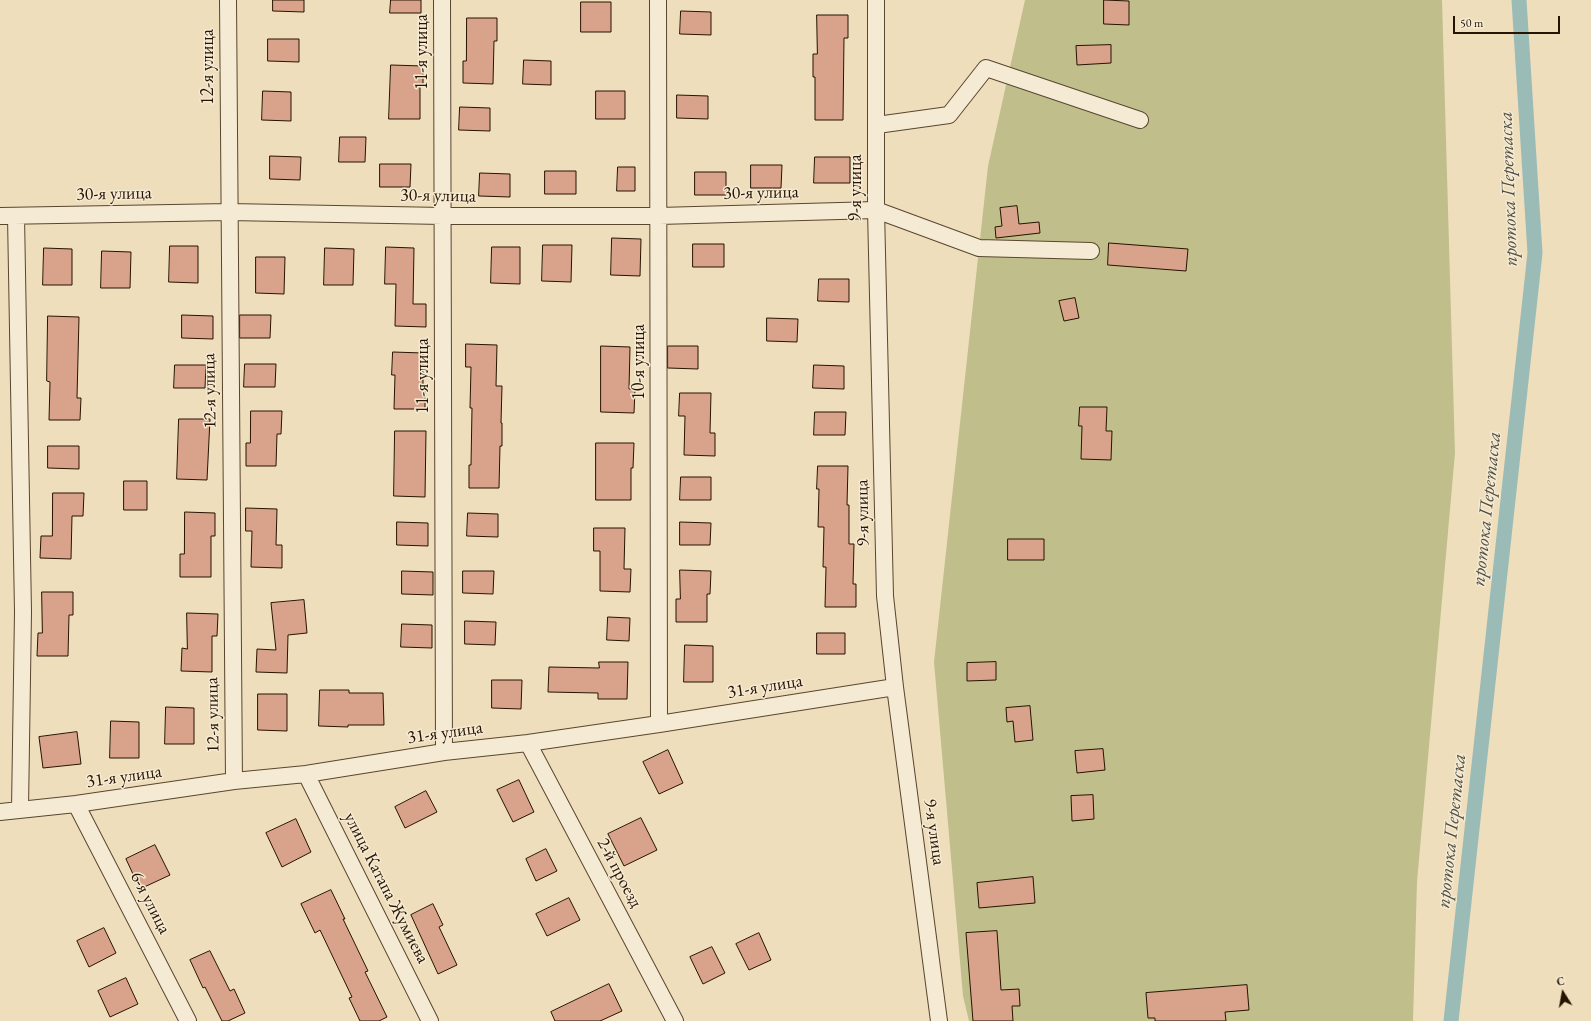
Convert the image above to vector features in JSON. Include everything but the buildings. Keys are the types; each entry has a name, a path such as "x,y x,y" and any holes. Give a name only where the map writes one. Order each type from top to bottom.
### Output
{"street":[{"name":"12-я улица","path":"228,0 234,781"},
{"name":"11-я улица","path":"442,0 444,752"},
{"name":"10-я улица","path":"658,0 659,724"},
{"name":"9-я улица","path":"876,0 876,210 884,596 939,1021"},
{"path":"877,125 949,115 986,68 1140,120"},
{"name":"30-я улица","path":"8,216 229,212 443,216 659,216 876,210"},
{"path":"876,210 979,248 1091,251"},
{"path":"8,216 23,612 20,810"},
{"name":"31-я улица","path":"0,812 76,804 234,781 306,774 444,752 528,743 895,687"},
{"name":"2-й проезд","path":"528,743 674,1021"},
{"name":"улица Катапа Жумиева","path":"306,774 430,1021"},
{"name":"6-я улица","path":"76,804 188,1021"}],"shaded area":[{"path":"1025,0 1442,0 1455,453 1417,882 1413,1021 969,1021 963,996 934,662 988,166"}],"waterway":[{"name":"протока Перетаска","path":"1451,1021 1535,253 1519,0"}]}
